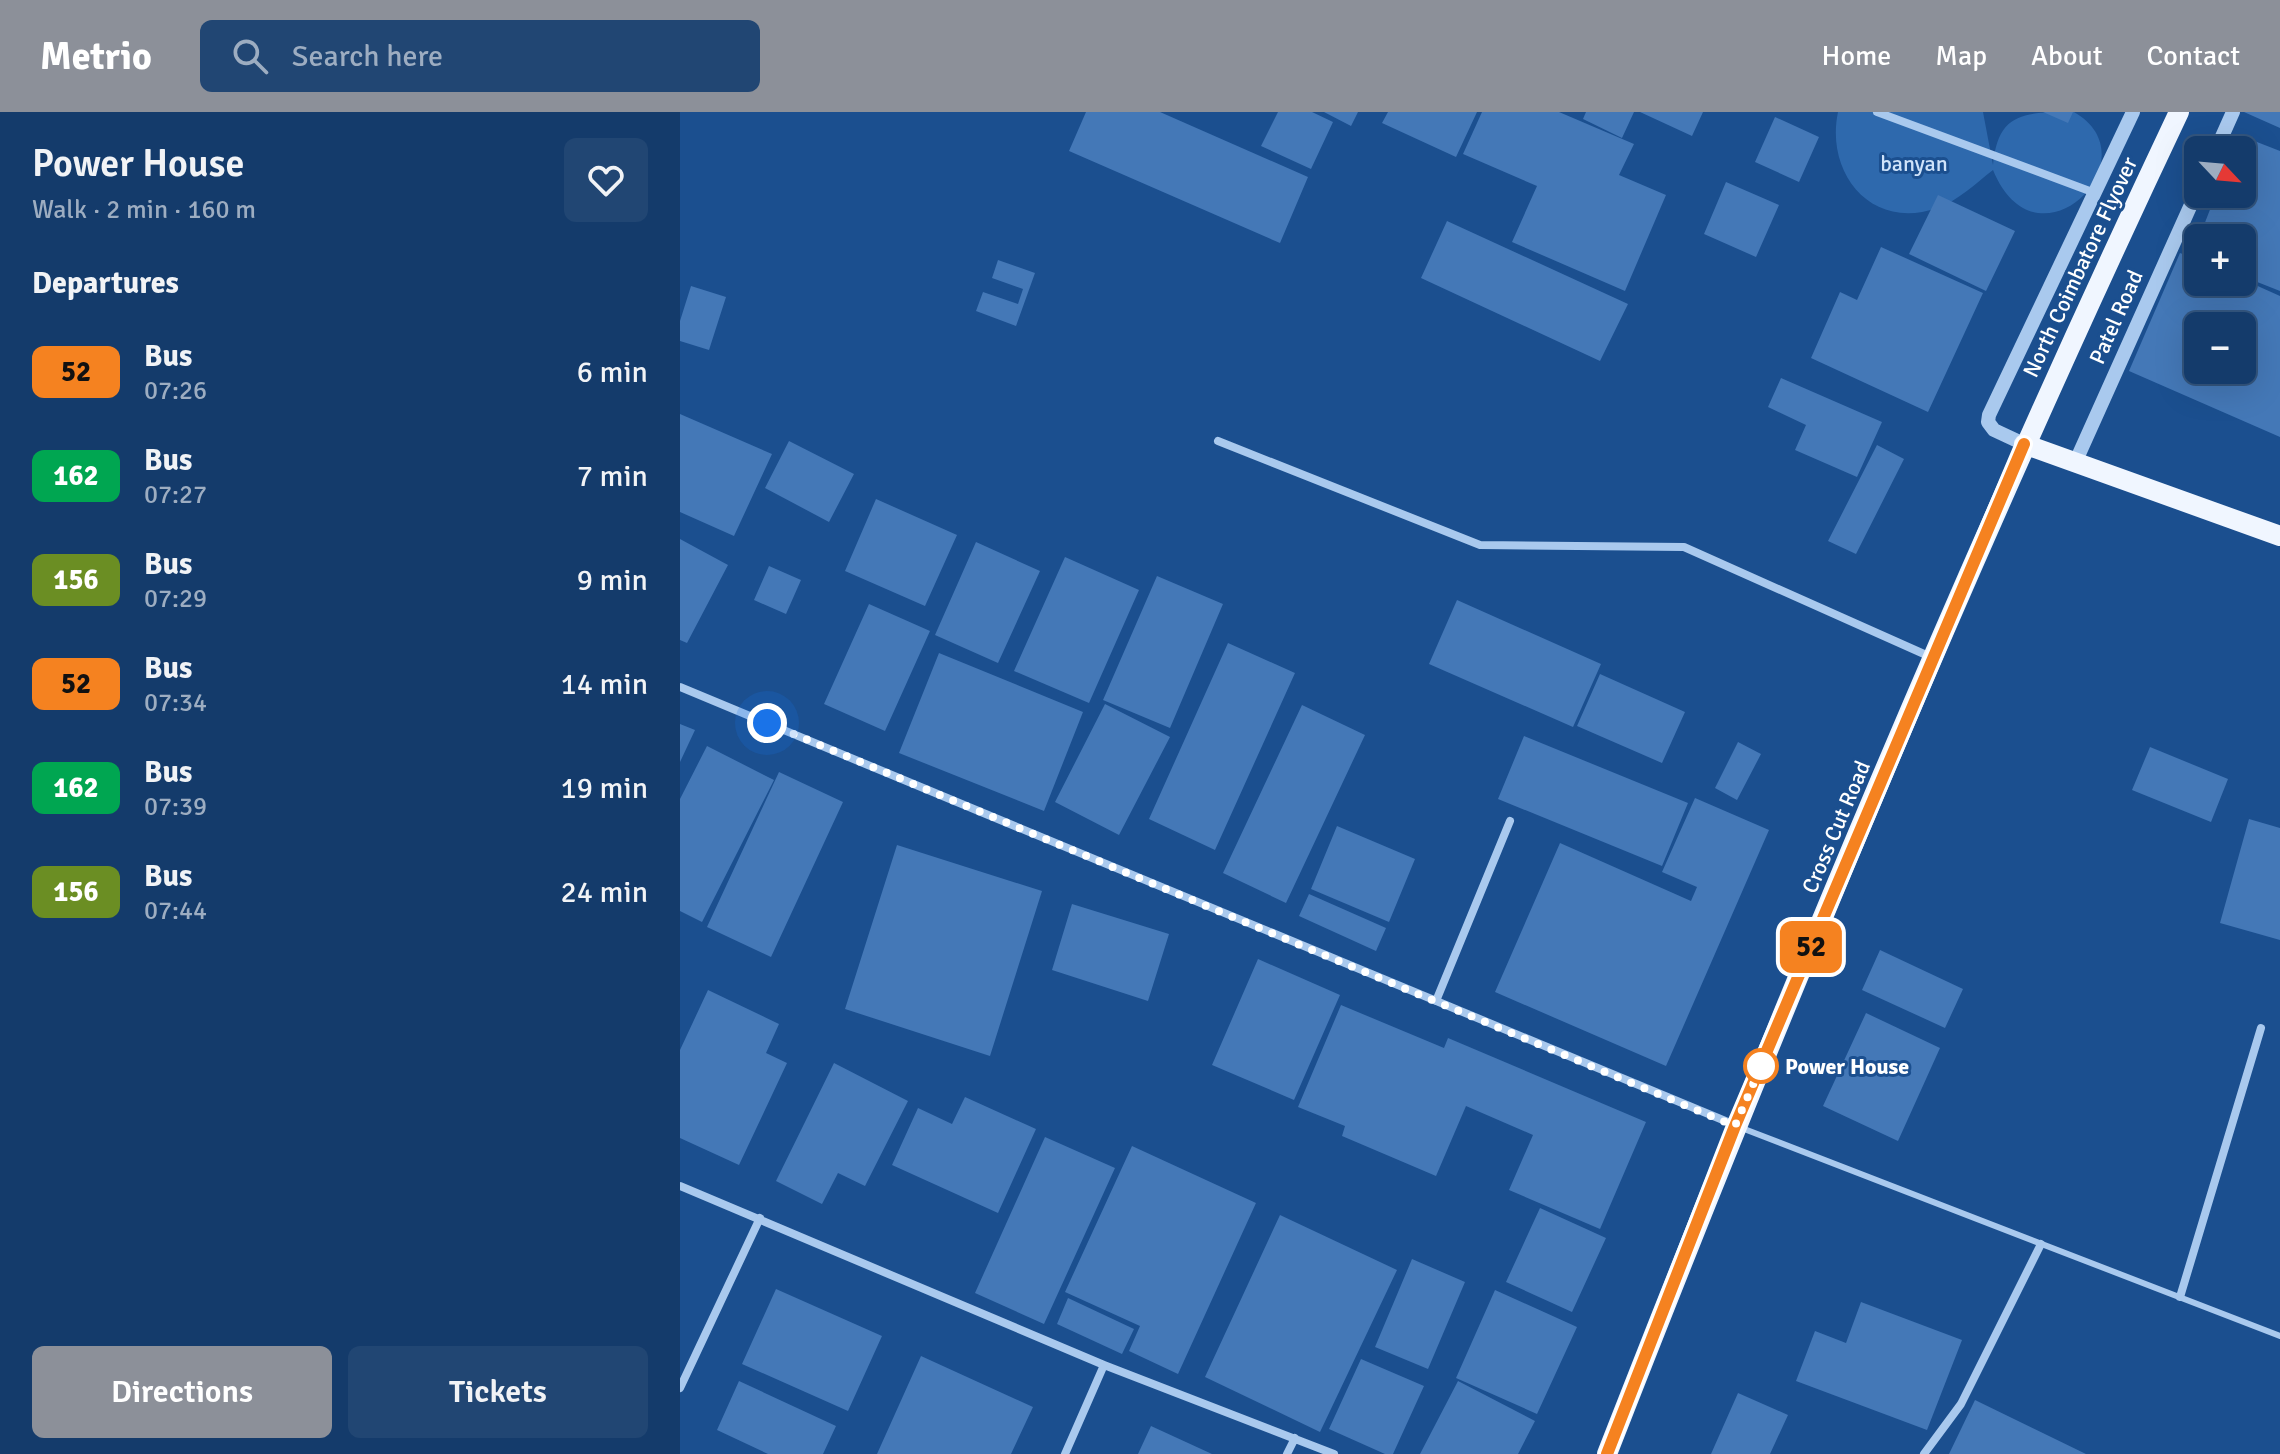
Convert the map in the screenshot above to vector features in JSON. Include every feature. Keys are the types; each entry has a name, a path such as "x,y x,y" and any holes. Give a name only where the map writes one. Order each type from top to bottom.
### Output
{"main road":[{"name":"North Coimbatore Flyover","path":"2024,444 2179,112"},
{"path":"2024,444 2280,536"},
{"name":"Cross Cut Road","path":"1607,1454 1735,1126 2024,444"}],"street":[{"path":"1877,112 2095,193"},
{"path":"2024,444 1994,430 1988,422 1989,415 2133,112"},
{"path":"2222,136 2233,112"},
{"name":"Patel Road","path":"2075,463 2189,208"},
{"path":"1218,441 1480,545 1684,547 1934,658"},
{"path":"680,687 1735,1126"},
{"path":"1436,1001 1510,821"},
{"path":"2180,1297 2261,1028"},
{"path":"680,1186 1104,1365 1334,1454"},
{"path":"680,1388 760,1218"},
{"path":"1924,1454 1961,1404 2041,1244"},
{"path":"1065,1454 1104,1365"},
{"path":"1287,1454 1295,1438"}],"lane":[{"path":"1735,1126 2280,1336"}],"green space":[{"name":"banyan","path":"1838,112 1983,112 1993,165 2001,134 2017,119 2041,113 2074,112 2096,132 2102,156 2096,179 2080,198 2059,211 2036,213 2012,200 1993,170 1945,205 1914,213 1892,211 1874,204 1858,192 1846,176 1836,135"}],"building":[{"path":"1086,112 1160,112 1308,177 1280,243 1069,151"},
{"path":"1278,112 1312,112 1333,122 1311,169 1261,146"},
{"path":"1324,112 1358,112 1351,126"},
{"path":"1388,112 1477,112 1456,157 1382,123"},
{"path":"1482,112 1559,112 1634,144 1619,175 1666,195 1625,291 1512,242 1537,186 1463,154"},
{"path":"1586,112 1634,112 1622,138 1583,119"},
{"path":"1640,112 1703,112 1692,136"},
{"path":"2043,112 2073,112 2068,123"},
{"path":"2244,112 2280,112 2280,128"},
{"path":"1775,117 1819,137 1799,182 1755,162"},
{"path":"2256,142 2280,151 2280,291 2256,282 2256,224 2204,224 2211,208 2256,208"},
{"path":"1726,182 1779,205 1756,257 1704,234"},
{"path":"1938,195 2015,231 1986,291 1909,254"},
{"path":"1447,221 1628,304 1600,361 1421,278"},
{"path":"1881,247 1983,293 1928,412 1811,358 1840,292 1857,300"},
{"path":"2180,253 2184,255 2184,296 2256,296 2256,285 2280,296 2280,437 2129,371"},
{"path":"998,260 1035,273 1016,326 976,311 983,292 1018,304 1023,289 992,278"},
{"path":"691,286 726,297 709,350 680,341 680,321"},
{"path":"1781,378 1882,422 1857,477 1795,450 1806,425 1768,407"},
{"path":"680,414 772,454 734,536 680,512"},
{"path":"789,441 854,474 829,522 765,488"},
{"path":"1877,445 1904,459 1856,554 1828,541"},
{"path":"876,499 957,535 925,606 845,571"},
{"path":"680,539 728,565 687,643 680,640"},
{"path":"976,542 1040,571 998,663 935,635"},
{"path":"1065,557 1139,590 1089,703 1014,671"},
{"path":"769,566 801,580 786,614 754,600"},
{"path":"1157,576 1223,604 1170,728 1103,700"},
{"path":"1457,600 1601,664 1573,727 1429,664"},
{"path":"869,604 930,631 885,731 824,704"},
{"path":"1228,643 1295,673 1215,850 1149,819"},
{"path":"939,653 1083,712 1044,811 899,753"},
{"path":"1600,674 1685,712 1662,763 1577,726"},
{"path":"1105,704 1170,737 1119,835 1055,802"},
{"path":"1302,705 1365,735 1286,903 1223,873"},
{"path":"680,724 695,730 680,762"},
{"path":"1524,736 1688,803 1662,866 1498,799"},
{"path":"1738,742 1761,754 1737,800 1715,788"},
{"path":"707,746 774,780 702,922 680,911 680,799"},
{"path":"2150,747 2228,779 2211,822 2132,790"},
{"path":"779,772 843,802 771,957 707,927"},
{"path":"1695,798 1769,830 1666,1066 1495,992 1560,843 1691,901 1697,887 1662,872"},
{"path":"2249,819 2280,828 2280,940 2220,923"},
{"path":"1337,826 1415,859 1389,922 1311,889"},
{"path":"897,845 1042,891 990,1056 845,1009"},
{"path":"1309,894 1386,928 1376,951 1299,916"},
{"path":"1072,904 1169,934 1148,1001 1052,970"},
{"path":"1880,950 1963,989 1945,1028 1862,990"},
{"path":"1258,959 1340,995 1294,1100 1212,1065"},
{"path":"708,990 779,1024 766,1053 787,1063 739,1165 680,1138 680,1050"},
{"path":"1341,1005 1444,1048 1448,1038 1646,1122 1600,1229 1509,1190 1533,1135 1466,1106 1436,1176 1342,1136 1345,1126 1298,1107"},
{"path":"1866,1013 1940,1048 1898,1141 1823,1106"},
{"path":"834,1063 908,1101 865,1186 838,1173 822,1204 776,1181"},
{"path":"965,1097 1036,1129 998,1213 892,1165 918,1108 952,1124"},
{"path":"1045,1137 1115,1168 1044,1324 975,1293"},
{"path":"1132,1146 1256,1203 1178,1374 1129,1351 1140,1326 1065,1292"},
{"path":"1540,1208 1606,1238 1572,1312 1506,1282"},
{"path":"1280,1215 1397,1270 1320,1432 1205,1377"},
{"path":"1412,1259 1465,1282 1428,1369 1375,1347"},
{"path":"776,1289 882,1336 848,1411 742,1364"},
{"path":"1495,1290 1577,1327 1537,1414 1456,1378"},
{"path":"1068,1298 1134,1329 1122,1354 1057,1324"},
{"path":"1861,1302 1962,1340 1927,1430 1796,1381 1815,1331 1846,1343"},
{"path":"921,1356 1033,1407 1011,1454 877,1454"},
{"path":"1361,1359 1424,1386 1393,1454 1385,1454 1329,1429"},
{"path":"739,1381 836,1426 823,1454 768,1454 717,1430"},
{"path":"1458,1381 1535,1421 1518,1454 1420,1454"},
{"path":"1738,1393 1788,1415 1770,1454 1711,1454"},
{"path":"1975,1400 2086,1454 1949,1454"},
{"path":"1151,1426 1212,1454 1138,1454"}],"bus line":[{"name":"52","path":"1607,1454 1735,1126 2024,444"}],"place":[{"name":"Power House","path":"1761,1066"}],"route":[{"path":"767,723 1735,1126 1761,1066"}]}
